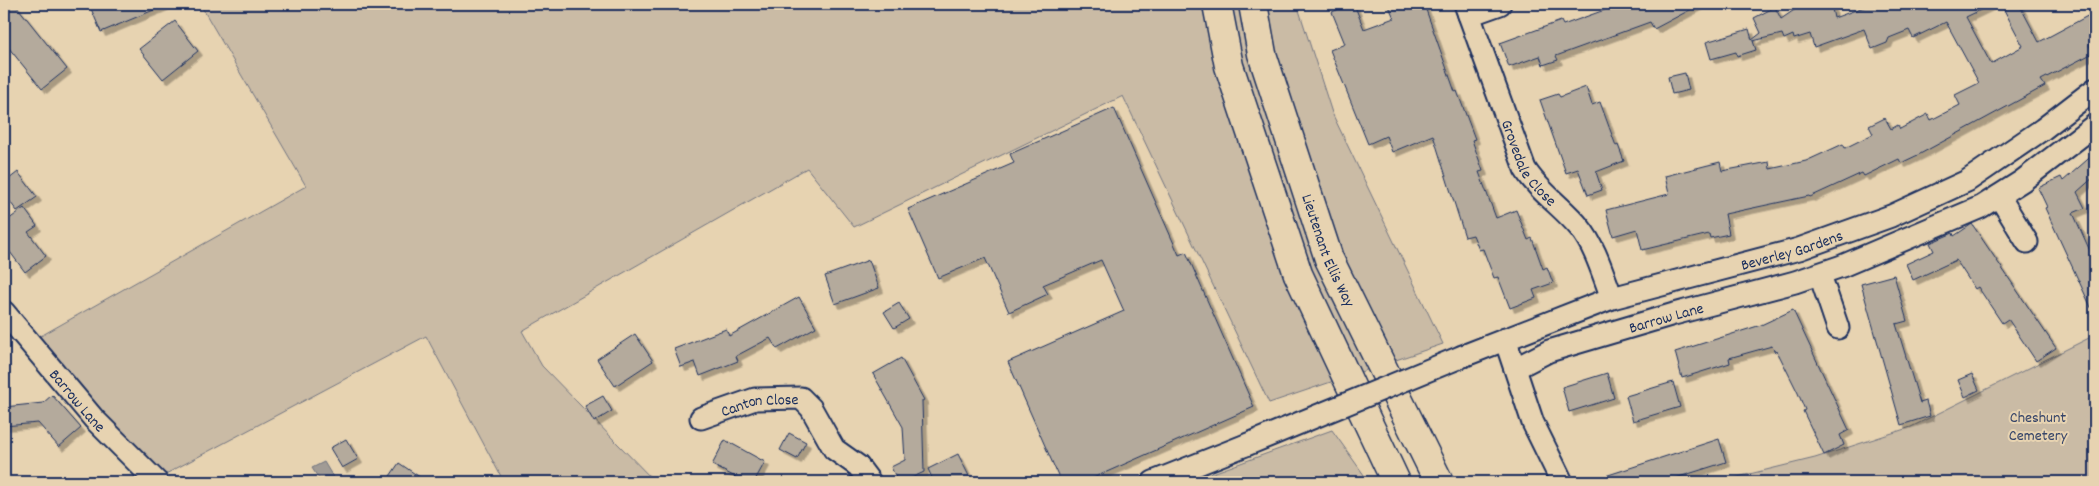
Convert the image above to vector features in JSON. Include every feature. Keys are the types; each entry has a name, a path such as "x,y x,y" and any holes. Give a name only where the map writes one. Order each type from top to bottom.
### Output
{"main road":[{"path":"1217,4 1229,66 1298,274 1396,482"},
{"name":"Lieutenant Ellis Way","path":"1253,4 1262,54 1329,259 1439,482"}],"street":[{"name":"Grovedale Close","path":"1500,4 1467,9 1525,169 1538,186 1570,217 1588,239 1612,298"},
{"name":"Beverley Gardens","path":"1153,482 1505,339 1612,298 1799,249 1891,216 1967,181 2043,130 2095,89"},
{"name":"Barrow Lane","path":"1516,368 1549,351 1820,275 1981,207 2022,181 2095,125"},
{"path":"1999,196 2027,242"},
{"path":"1820,275 1838,328"},
{"name":"Barrow Lane","path":"4,312 94,419 157,482"},
{"path":"1505,339 1533,423 1562,482"},
{"name":"Canton Close","path":"701,418 755,398 801,398 811,408 834,449 858,466 870,482"}],"green space":[{"path":"200,4 1297,4 1332,113 1443,344 1269,403 1123,96 854,227 807,168 522,331 542,366 655,482 504,482 426,336 160,477 104,417 39,337 306,186"},
{"name":"Cheshunt Cemetery","path":"2095,335 2095,482 1717,482 1815,458 1911,427"},
{"path":"1332,430 1369,482 1188,482"}],"shaded area":[{"path":"324,462 336,482 321,482 312,468"}],"building":[{"path":"4,4 15,4 67,69 42,89 4,42"},
{"path":"89,4 168,4 101,32"},
{"path":"1354,4 1364,29 1394,18 1388,4 1424,4 1455,92 1457,91 1475,139 1472,140 1483,171 1479,172 1496,218 1516,210 1528,240 1532,238 1543,269 1547,267 1553,283 1533,290 1536,298 1510,308 1498,277 1494,278 1483,249 1479,250 1473,235 1465,237 1433,135 1392,152 1386,136 1368,144 1330,50 1345,44 1332,12"},
{"path":"1621,4 1701,4 1654,29 1650,22 1556,56 1558,60 1543,65 1540,56 1509,67 1500,43 1561,21 1563,25"},
{"path":"1803,4 1831,4 1834,18 1872,4 1993,4 1966,17 1991,64 2023,46 2001,4 2019,4 2039,42 2095,12 2095,41 2089,45 2093,53 2041,80 2045,86 1901,163 1899,159 1864,176 1862,173 1810,197 1725,214 1729,234 1710,238 1709,234 1642,250 1637,229 1613,236 1606,210 1669,194 1665,176 1720,162 1722,171 1769,162 1770,169 1806,161 1843,144 1845,148 1873,134 1869,126 1885,118 1891,129 1898,125 1900,129 1928,114 1931,120 1960,105 1955,95 1979,83 1946,22 1913,38 1909,30 1889,38 1887,43 1872,49 1864,29 1814,47 1810,34 1794,39 1793,35 1784,39 1782,34 1753,41 1756,50 1737,56 1736,52 1711,59 1706,42 1749,29 1752,40 1761,33 1754,18 1775,7 1781,19"},
{"path":"175,21 198,51 163,79 139,49"},
{"path":"1685,73 1689,90 1672,94 1668,77"},
{"path":"1586,87 1592,105 1600,102 1616,146 1618,145 1624,161 1596,172 1602,190 1588,195 1578,169 1566,173 1540,100 1558,94 1560,97"},
{"path":"1114,108 1179,255 1186,252 1254,407 1084,482 1061,482 1008,362 1124,311 1101,260 1043,285 1048,294 1009,312 985,258 938,278 908,209 1014,163 1010,154"},
{"path":"2095,153 2095,176 2077,192 2085,208 2073,213 2095,262 2095,316 2045,208 2047,207 2038,188 2061,177 2063,181"},
{"path":"18,172 37,197 17,211 4,194 4,183"},
{"path":"24,208 37,226 28,232 46,256 25,272 4,244 4,223"},
{"path":"1972,224 2056,348 2036,361 2008,319 2002,323 1978,287 1975,289 1956,260 1913,280 1906,264 1934,251 1930,243 1953,233 1954,236"},
{"path":"869,260 879,288 835,304 825,276"},
{"path":"1894,275 1907,321 1896,324 1920,403 1926,401 1930,416 1901,425 1861,284"},
{"path":"799,297 816,327 777,349 770,338 736,356 738,361 700,376 695,362 681,367 674,349 726,329 729,336"},
{"path":"899,303 909,319 894,328 884,312"},
{"path":"1793,310 1849,430 1840,435 1844,445 1824,455 1803,411 1805,410 1798,393 1777,351 1775,352 1772,346 1729,358 1730,363 1682,378 1675,352 1761,325"},
{"path":"635,334 653,361 615,386 597,359"},
{"path":"901,358 924,400 922,401 924,472 903,482 898,482 891,467 905,460 903,427 873,374"},
{"path":"1607,373 1614,398 1569,412 1562,387"},
{"path":"1972,374 1979,390 1965,397 1958,380"},
{"path":"1673,382 1680,407 1633,421 1626,396"},
{"path":"52,395 81,428 59,447 38,423 4,426 4,407 43,403"},
{"path":"603,396 612,411 594,422 585,406"},
{"path":"789,433 806,442 797,459 780,450"},
{"path":"346,439 358,459 342,468 330,448"},
{"path":"1719,439 1726,462 1663,482 1597,482 1596,479"},
{"path":"725,440 765,462 754,482 745,482 712,465"},
{"path":"958,454 972,482 934,482 928,469"},
{"path":"399,463 427,482 386,482"}]}
